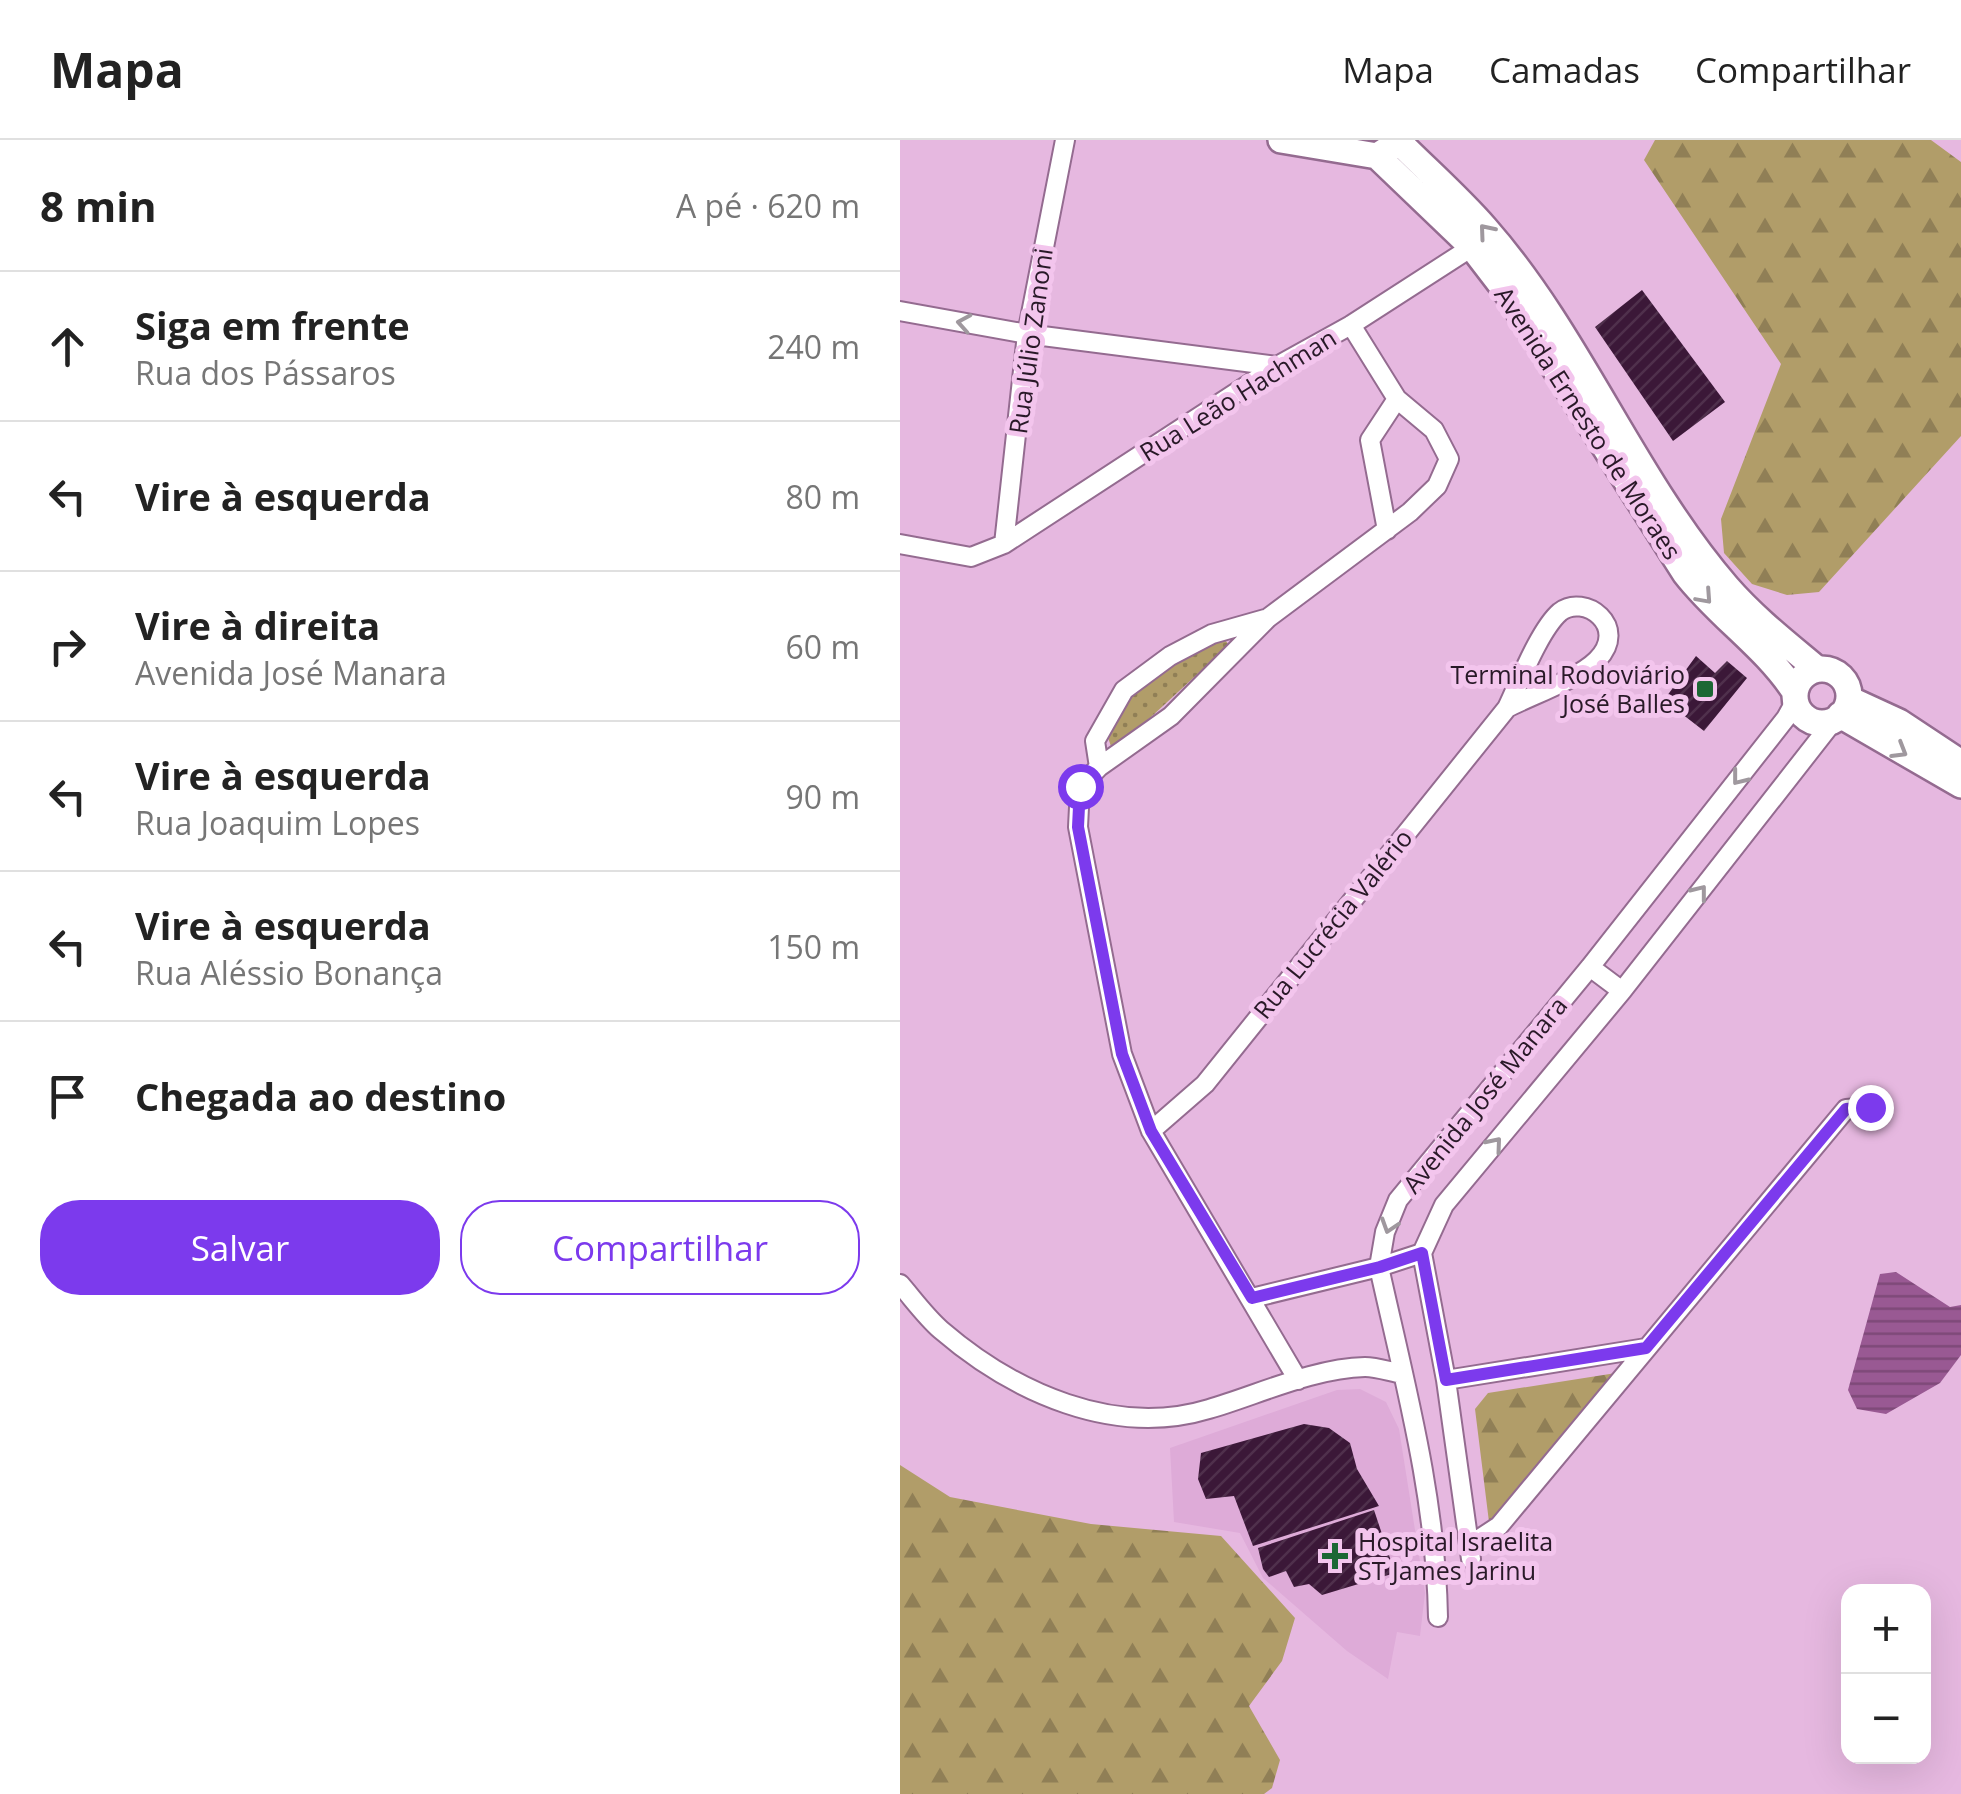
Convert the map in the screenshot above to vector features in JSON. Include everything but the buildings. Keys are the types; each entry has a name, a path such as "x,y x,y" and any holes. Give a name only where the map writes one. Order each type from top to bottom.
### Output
{"main road":[{"path":"1281,140 1388,149"},
{"name":"Avenida Ernesto de Moraes","path":"1388,149 1472,247 1536,335 1685,574 1707,602 1776,663 1796,696"},
{"name":"Avenida Ernesto de Moraes","path":"1388,149 1496,243 1539,301 1670,509 1724,584 1770,631 1817,669"},
{"path":"1842,711 1843,678 1831,670 1817,669 1802,678 1796,696 1807,718 1821,722 1842,711 1899,722 1961,764"},
{"path":"1842,711 1961,786"}],"street":[{"name":"Rua Júlio Zanoni","path":"1004,544 1028,334 1065,140"},
{"name":"Rua Leão Hachman","path":"1004,544 1277,366 1472,247"},
{"path":"900,311 1028,334 1277,366"},
{"path":"1298,1380 1151,1131 1122,1054 1078,827 1080,786 1098,768 1172,716 1268,618 1387,530 1437,486 1449,459 1434,430 1397,399 1351,324"},
{"path":"1387,530 1370,440 1397,399"},
{"path":"900,544 972,557 1004,544"},
{"name":"Rua Lucrécia Valério","path":"1151,1131 1205,1084 1507,708 1537,645 1561,612 1574,607 1588,609 1609,627 1610,636 1596,661 1507,708"},
{"path":"1098,768 1095,741 1124,690 1170,656 1212,634 1268,618"},
{"name":"Avenida José Manara","path":"1438,1618 1430,1494 1380,1267 1385,1232 1398,1200 1590,967 1786,718 1796,696"},
{"name":"Avenida José Manara","path":"1422,1253 1444,1205 1622,991 1842,711"},
{"path":"1590,967 1622,991"},
{"path":"1252,1298 1422,1253 1446,1380 1470,1552 1499,1526 1846,1109 1870,1107"},
{"path":"900,1284 939,1329 992,1366 1045,1398 1106,1414 1145,1420 1172,1417 1298,1380 1366,1367 1403,1374"},
{"path":"1446,1380 1646,1348"}],"shaded area":[{"path":"1896,1272 1950,1307 1961,1305 1961,1355 1940,1383 1886,1414 1857,1409 1848,1390 1880,1274"},
{"name":"Hospital Israelita ST James Jarinu","path":"1360,1389 1386,1402 1399,1429 1425,1593 1420,1636 1397,1632 1388,1679 1347,1651 1263,1578 1240,1533 1174,1522 1170,1448 1337,1390"}],"green space":[{"path":"1655,140 1931,140 1961,162 1961,436 1819,592 1787,595 1752,584 1724,553 1721,519 1781,364 1644,160"},
{"path":"1222,636 1229,645 1113,752 1107,735 1142,686 1184,654"},
{"path":"1616,1373 1502,1522 1489,1522 1475,1409 1488,1393"},
{"path":"900,1465 950,1497 1091,1524 1221,1536 1295,1618 1282,1661 1249,1706 1280,1760 1272,1788 1264,1794 900,1794"}],"place":[{"name":"Terminal Rodoviário José Balles","path":"1705,689"},
{"name":"Hospital Israelita ST James Jarinu","path":"1335,1556"}],"route":[{"path":"1080,786 1078,827 1122,1054 1151,1131 1252,1298 1422,1253 1446,1380 1646,1348 1846,1109 1870,1107"}]}
